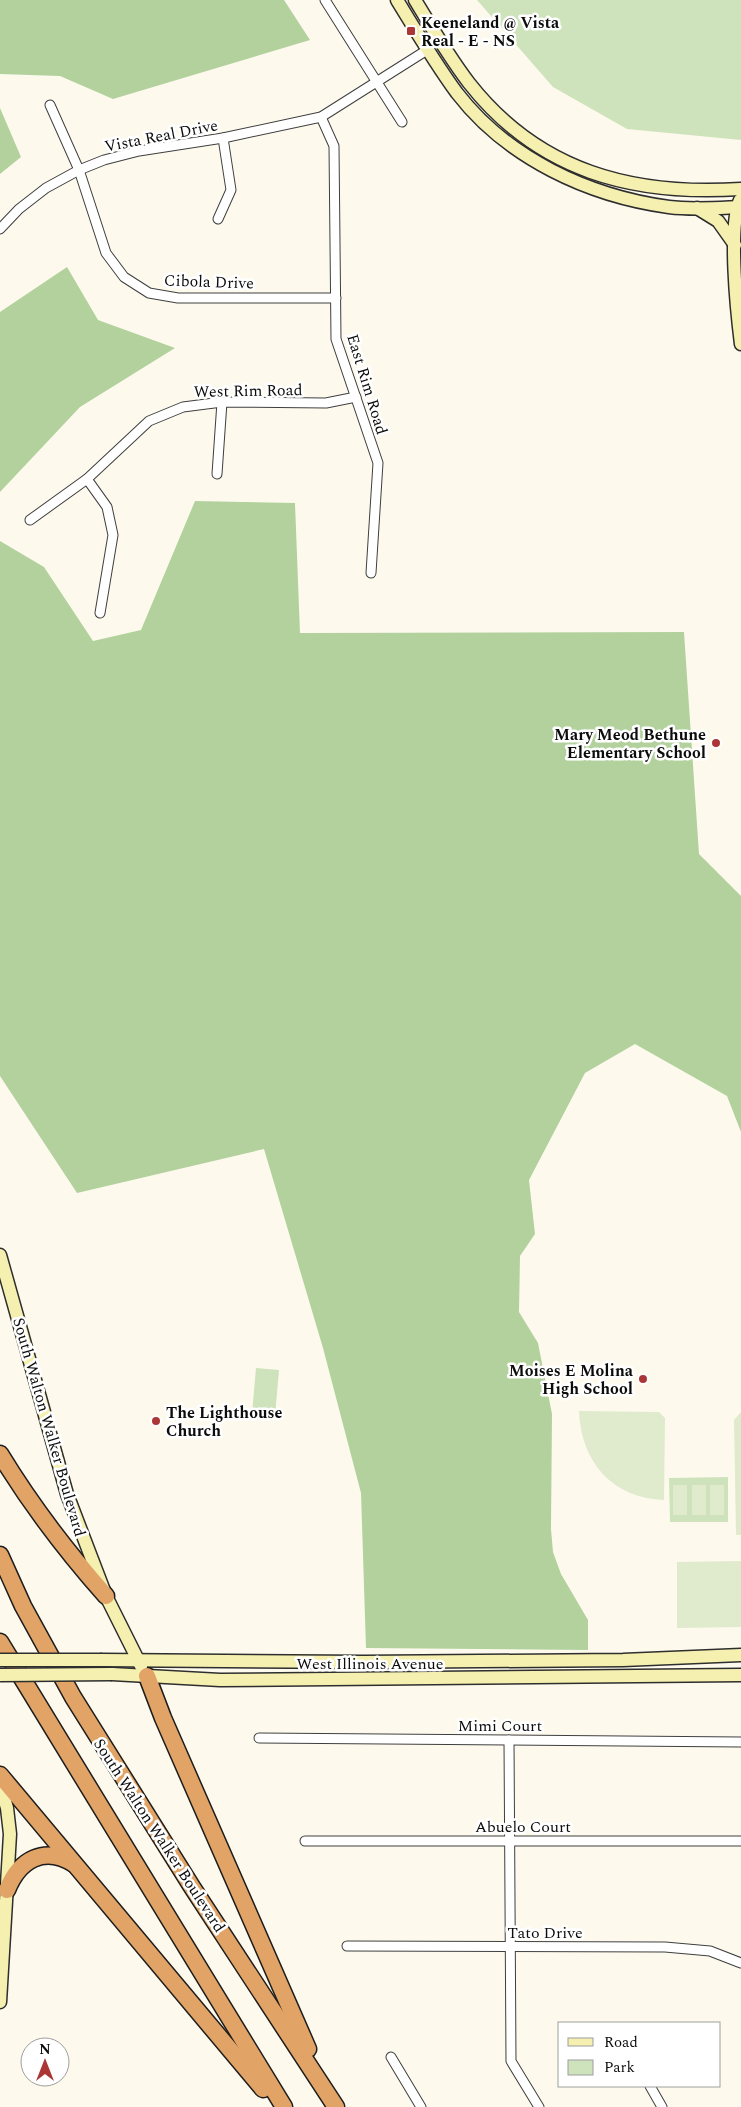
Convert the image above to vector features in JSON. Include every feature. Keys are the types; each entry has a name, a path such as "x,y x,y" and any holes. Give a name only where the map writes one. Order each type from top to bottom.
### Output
{"highway":[{"path":"0,1454 19,1485 76,1563 106,1596"},
{"name":"South Walton Walker Boulevard","path":"0,1555 23,1606 73,1697 192,1887 332,2101"},
{"name":"South Walton Walker Boulevard","path":"0,1642 284,2107"},
{"path":"148,1676 163,1718 332,2101"},
{"path":"0,1775 278,2107"},
{"path":"7,1890 20,1866 33,1858 60,1856 79,1868"}],"main road":[{"path":"397,0 427,50 458,94 478,117 529,158 571,180 617,196 670,207 697,208 740,204 735,245 737,312 741,344"},
{"path":"415,0 468,82 488,105 515,130 560,160 620,182 656,189 690,191 741,190"},
{"path":"427,50 441,41"},
{"path":"697,208 718,221 735,245"},
{"name":"South Walton Walker Boulevard","path":"0,1255 67,1494 106,1596 137,1660 148,1676"},
{"name":"West Illinois Avenue","path":"0,1660 364,1662 623,1660 741,1655"},
{"path":"623,1660 623,1678"},
{"path":"266,1679 268,1662"},
{"path":"364,1662 364,1679"},
{"name":"West Illinois Avenue","path":"0,1675 112,1674 266,1679 364,1679 623,1678 741,1675"},
{"path":"0,1784 7,1808 10,1834 0,2002"}],"street":[{"path":"325,0 402,122"},
{"name":"Vista Real Drive","path":"0,229 19,209 46,188 78,170 104,160 139,151 223,138 321,116 427,50"},
{"name":"Cibola Drive","path":"50,105 78,170 106,253 124,277 149,292 178,298 336,298"},
{"name":"East Rim Road","path":"321,116 334,146 336,340 378,464 370,573"},
{"path":"218,219 231,190 223,138"},
{"name":"West Rim Road","path":"30,520 87,479 149,421 183,406 222,402 326,404 356,397"},
{"path":"217,474 222,402"},
{"path":"87,479 107,507 113,535 100,613"},
{"name":"Mimi Court","path":"259,1738 741,1742"},
{"path":"509,1740 511,2061 539,2107"},
{"name":"Abuelo Court","path":"305,1842 741,1842"},
{"name":"Tato Drive","path":"347,1946 665,1947 710,1951 741,1963"},
{"path":"391,2057 421,2107"},
{"path":"651,2087 662,2107"}],"green space":[{"path":"0,0 284,0 310,40 113,99 60,76 0,74"},
{"path":"477,0 741,0 741,140 627,129 553,87"},
{"path":"0,108 21,157 0,174"},
{"path":"67,267 98,320 175,348 80,407 0,492 0,312"},
{"path":"195,501 295,503 300,633 684,632 699,854 741,896 741,1132 727,1096 635,1044 585,1073 529,1180 535,1234 520,1256 519,1312 538,1343 552,1414 551,1529 553,1552 561,1574 588,1620 588,1650 366,1648 361,1493 323,1348 264,1149 77,1193 0,1076 0,541 44,567 93,641 141,630"},
{"path":"256,1368 279,1370 275,1416 252,1414"},
{"path":"579,1411 659,1412 665,1418 664,1500 646,1498 629,1492 603,1474 593,1461 586,1446 581,1429"},
{"path":"741,1412 741,1535 736,1535 734,1420"},
{"path":"728,1477 728,1522 670,1522 669,1478"},
{"path":"673,1485 687,1485 687,1515 673,1515"},
{"path":"692,1485 706,1485 706,1515 692,1515"},
{"path":"710,1485 724,1485 724,1515 710,1515"},
{"path":"741,1561 741,1627 677,1628 677,1562"}],"place":[{"name":"Keeneland @ Vista Real - E - NS","path":"411,31"},
{"name":"Mary Meod Bethune Elementary School","path":"716,743"},
{"name":"Moises E Molina High School","path":"643,1379"},
{"name":"The Lighthouse Church","path":"156,1421"}]}
